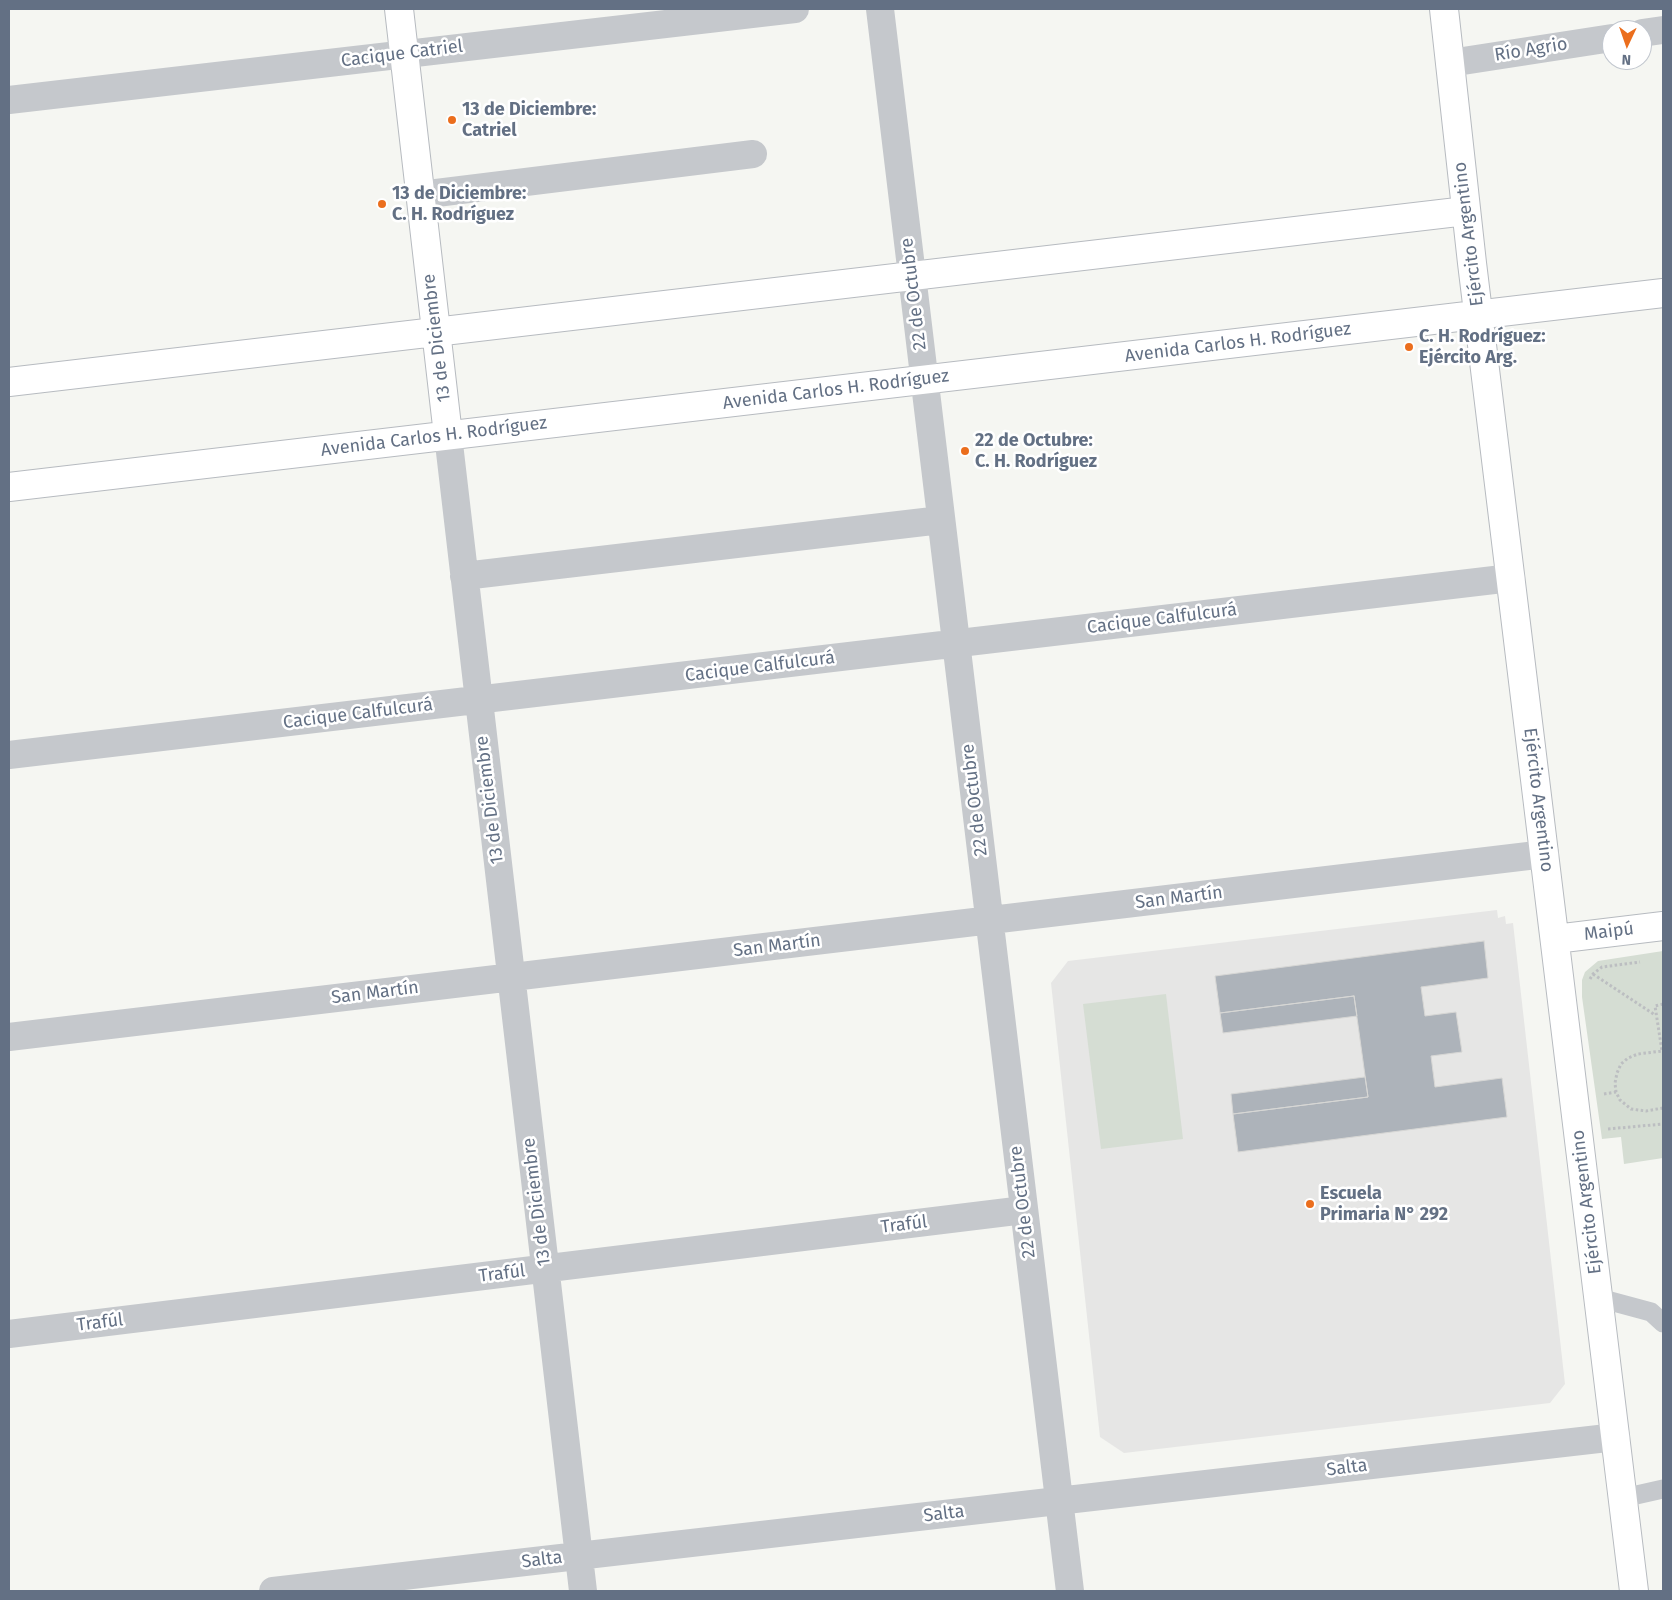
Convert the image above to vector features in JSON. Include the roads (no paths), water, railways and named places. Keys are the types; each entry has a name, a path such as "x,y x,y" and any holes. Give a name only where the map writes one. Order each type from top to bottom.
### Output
{"main road":[{"name":"13 de Diciembre","path":"399,9 448,435"},
{"name":"Ejército Argentino","path":"1444,9 1466,211 1634,1591"},
{"path":"9,382 1466,211"},
{"name":"Avenida Carlos H. Rodríguez","path":"9,487 1663,293"},
{"name":"Maipú","path":"1555,939 1663,926"}],"street":[{"name":"Cacique Catriel","path":"9,100 795,9"},
{"name":"22 de Octubre","path":"880,9 1070,1591"},
{"name":"Río Agrio","path":"1450,63 1602,40"},
{"path":"420,195 753,154"},
{"name":"13 de Diciembre","path":"448,435 583,1591"},
{"path":"464,576 941,520"},
{"name":"Cacique Calfulcurá","path":"9,755 1511,578"},
{"name":"San Martín","path":"9,1037 1545,854"},
{"name":"Trafúl","path":"9,1334 1024,1210"},
{"name":"Salta","path":"273,1591 1616,1437"}],"lane":[{"path":"1598,1298 1651,1312 1663,1323"},
{"path":"1623,1498 1663,1489"}],"place":[{"name":"13 de Diciembre: Catriel","path":"452,120"},
{"name":"13 de Diciembre: C. H. Rodríguez","path":"382,204"},
{"name":"C. H. Rodríguez: Ejército Arg.","path":"1409,347"},
{"name":"22 de Octubre: C. H. Rodríguez","path":"965,451"},
{"name":"Escuela Primaria N° 292","path":"1310,1204"}]}
